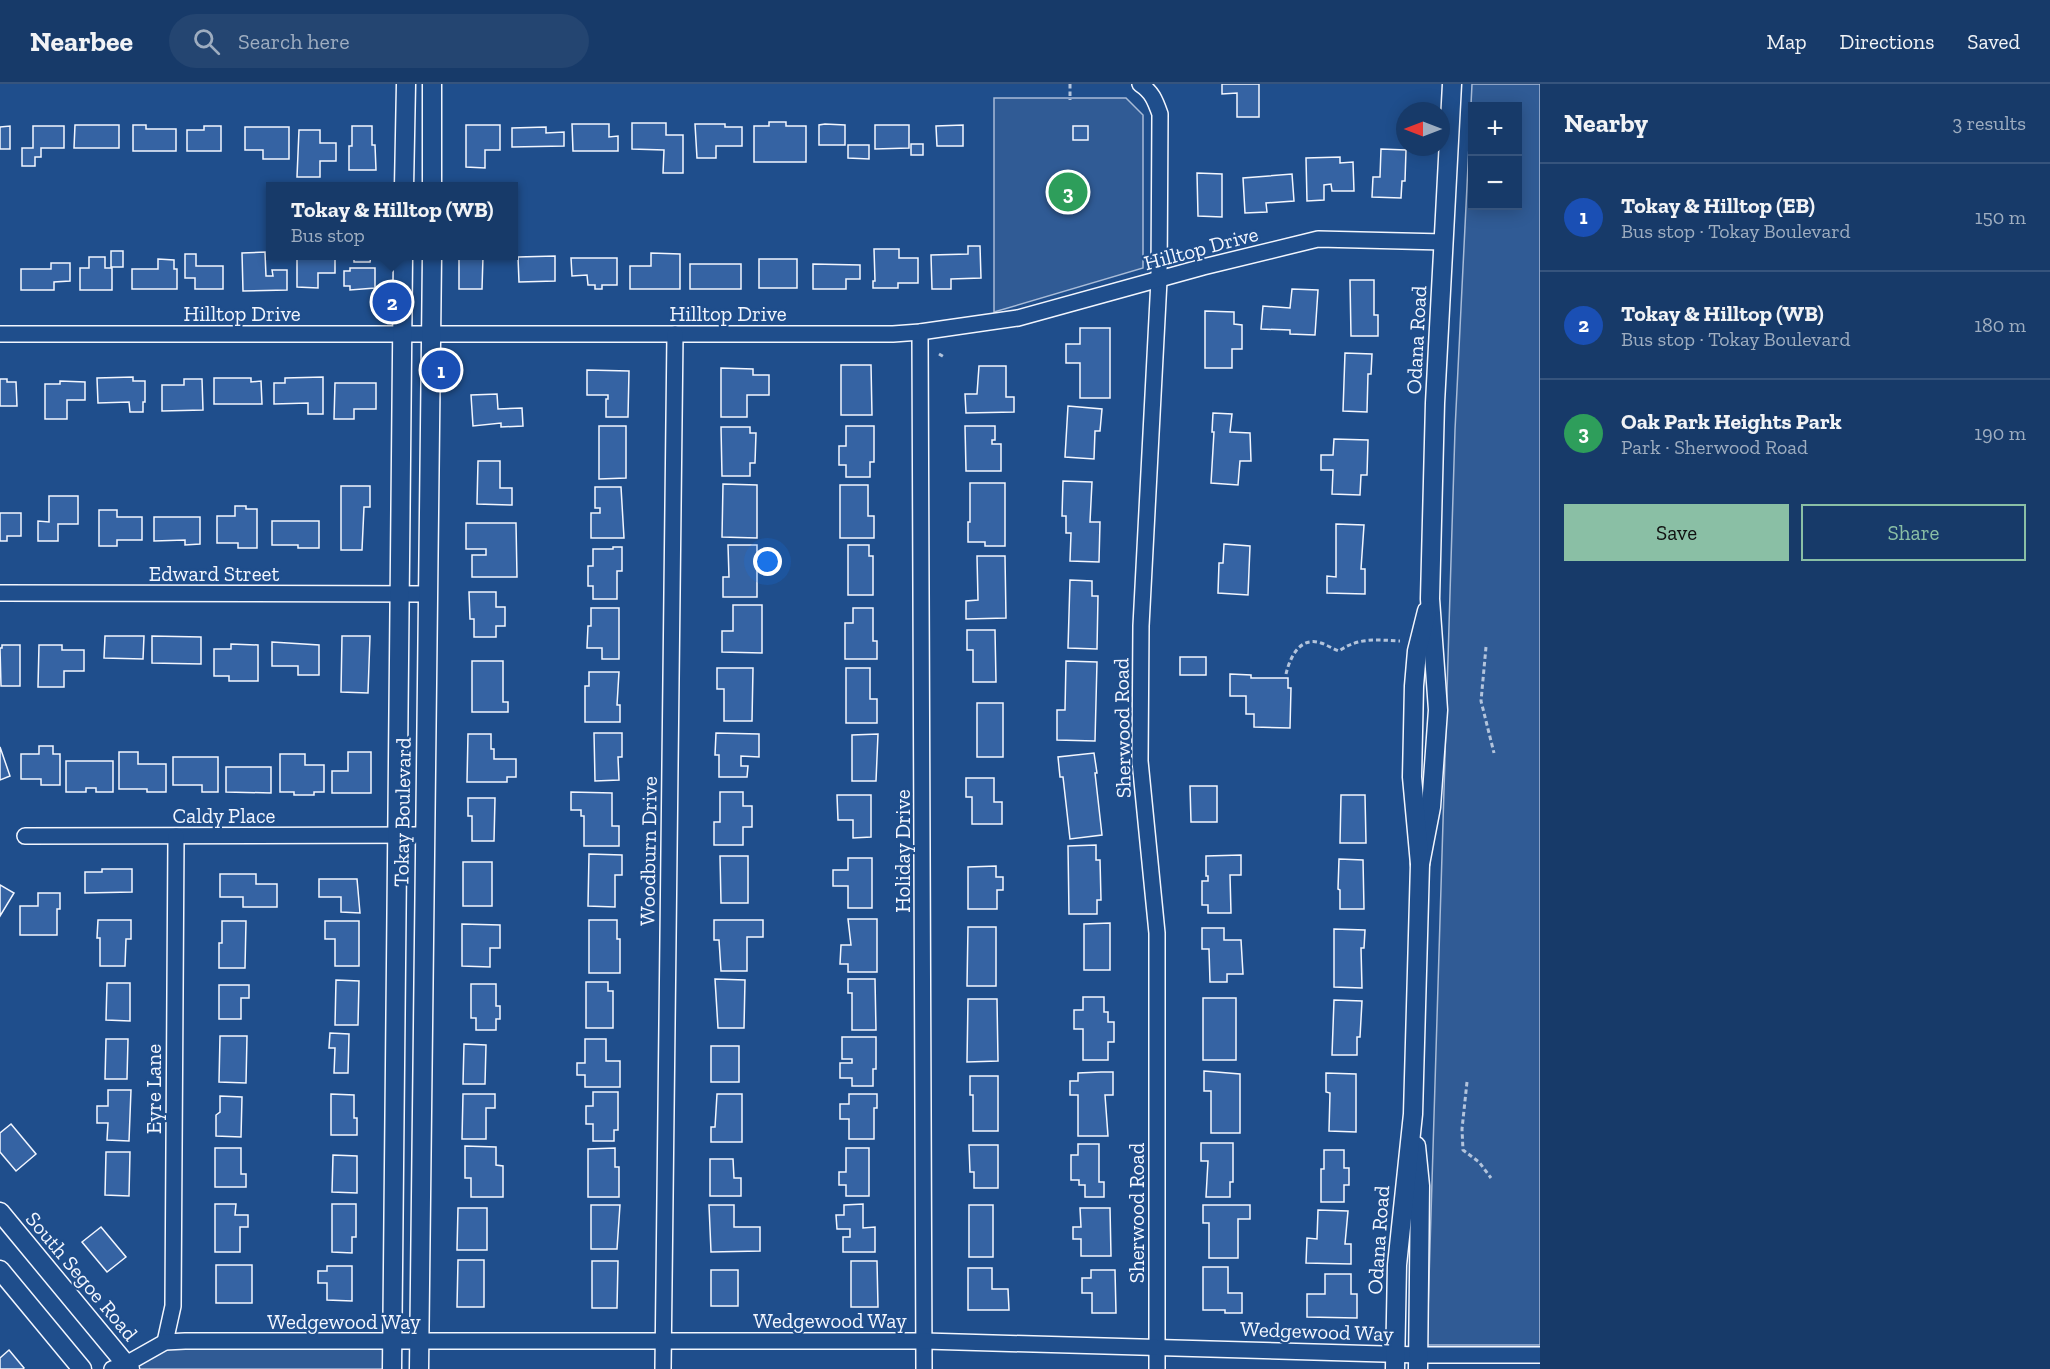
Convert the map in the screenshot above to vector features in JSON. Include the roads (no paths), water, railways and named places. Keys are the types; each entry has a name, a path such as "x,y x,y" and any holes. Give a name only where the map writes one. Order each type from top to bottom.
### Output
{"street":[{"path":"404,182 406,84"},
{"path":"432,84 432,182"},
{"name":"Odana Road","path":"1420,864 1431,807 1438,710 1430,599 1436,403 1452,84"},
{"name":"Sherwood Road","path":"1144,87 1154,98 1160,114 1159,280 1141,626 1140,761 1157,933 1157,1369"},
{"name":"Hilltop Drive","path":"0,334 893,334 1018,318 1318,239 1444,242"},
{"name":"Tokay Boulevard","path":"392,1369 403,260"},
{"name":"Tokay Boulevard","path":"419,1369 432,260"},
{"name":"Holiday Drive","path":"920,332 924,1369"},
{"name":"Woodburn Drive","path":"663,1369 675,334"},
{"name":"Edward Street","path":"0,593 428,594"},
{"name":"Odana Road","path":"1395,1362 1397,1265 1413,1114 1420,864 1412,777 1413,728 1417,651 1430,599"},
{"name":"Caldy Place","path":"25,836 424,835"},
{"name":"Eyre Lane","path":"165,1342 173,1306 176,836"},
{"name":"Odana Road","path":"1413,1114 1420,1186 1419,1362"},
{"name":"South Segoe Road","path":"0,1212 123,1367"},
{"path":"0,1270 82,1369"},
{"name":"Wedgewood Way","path":"123,1367 165,1342 925,1341 1157,1347 1395,1362 1540,1355"}],"place":[{"name":"Oak Park Heights Park","path":"1068,192"},
{"name":"Tokay & Hilltop (WB)","path":"392,302"},
{"name":"Tokay & Hilltop (EB)","path":"441,370"}]}
